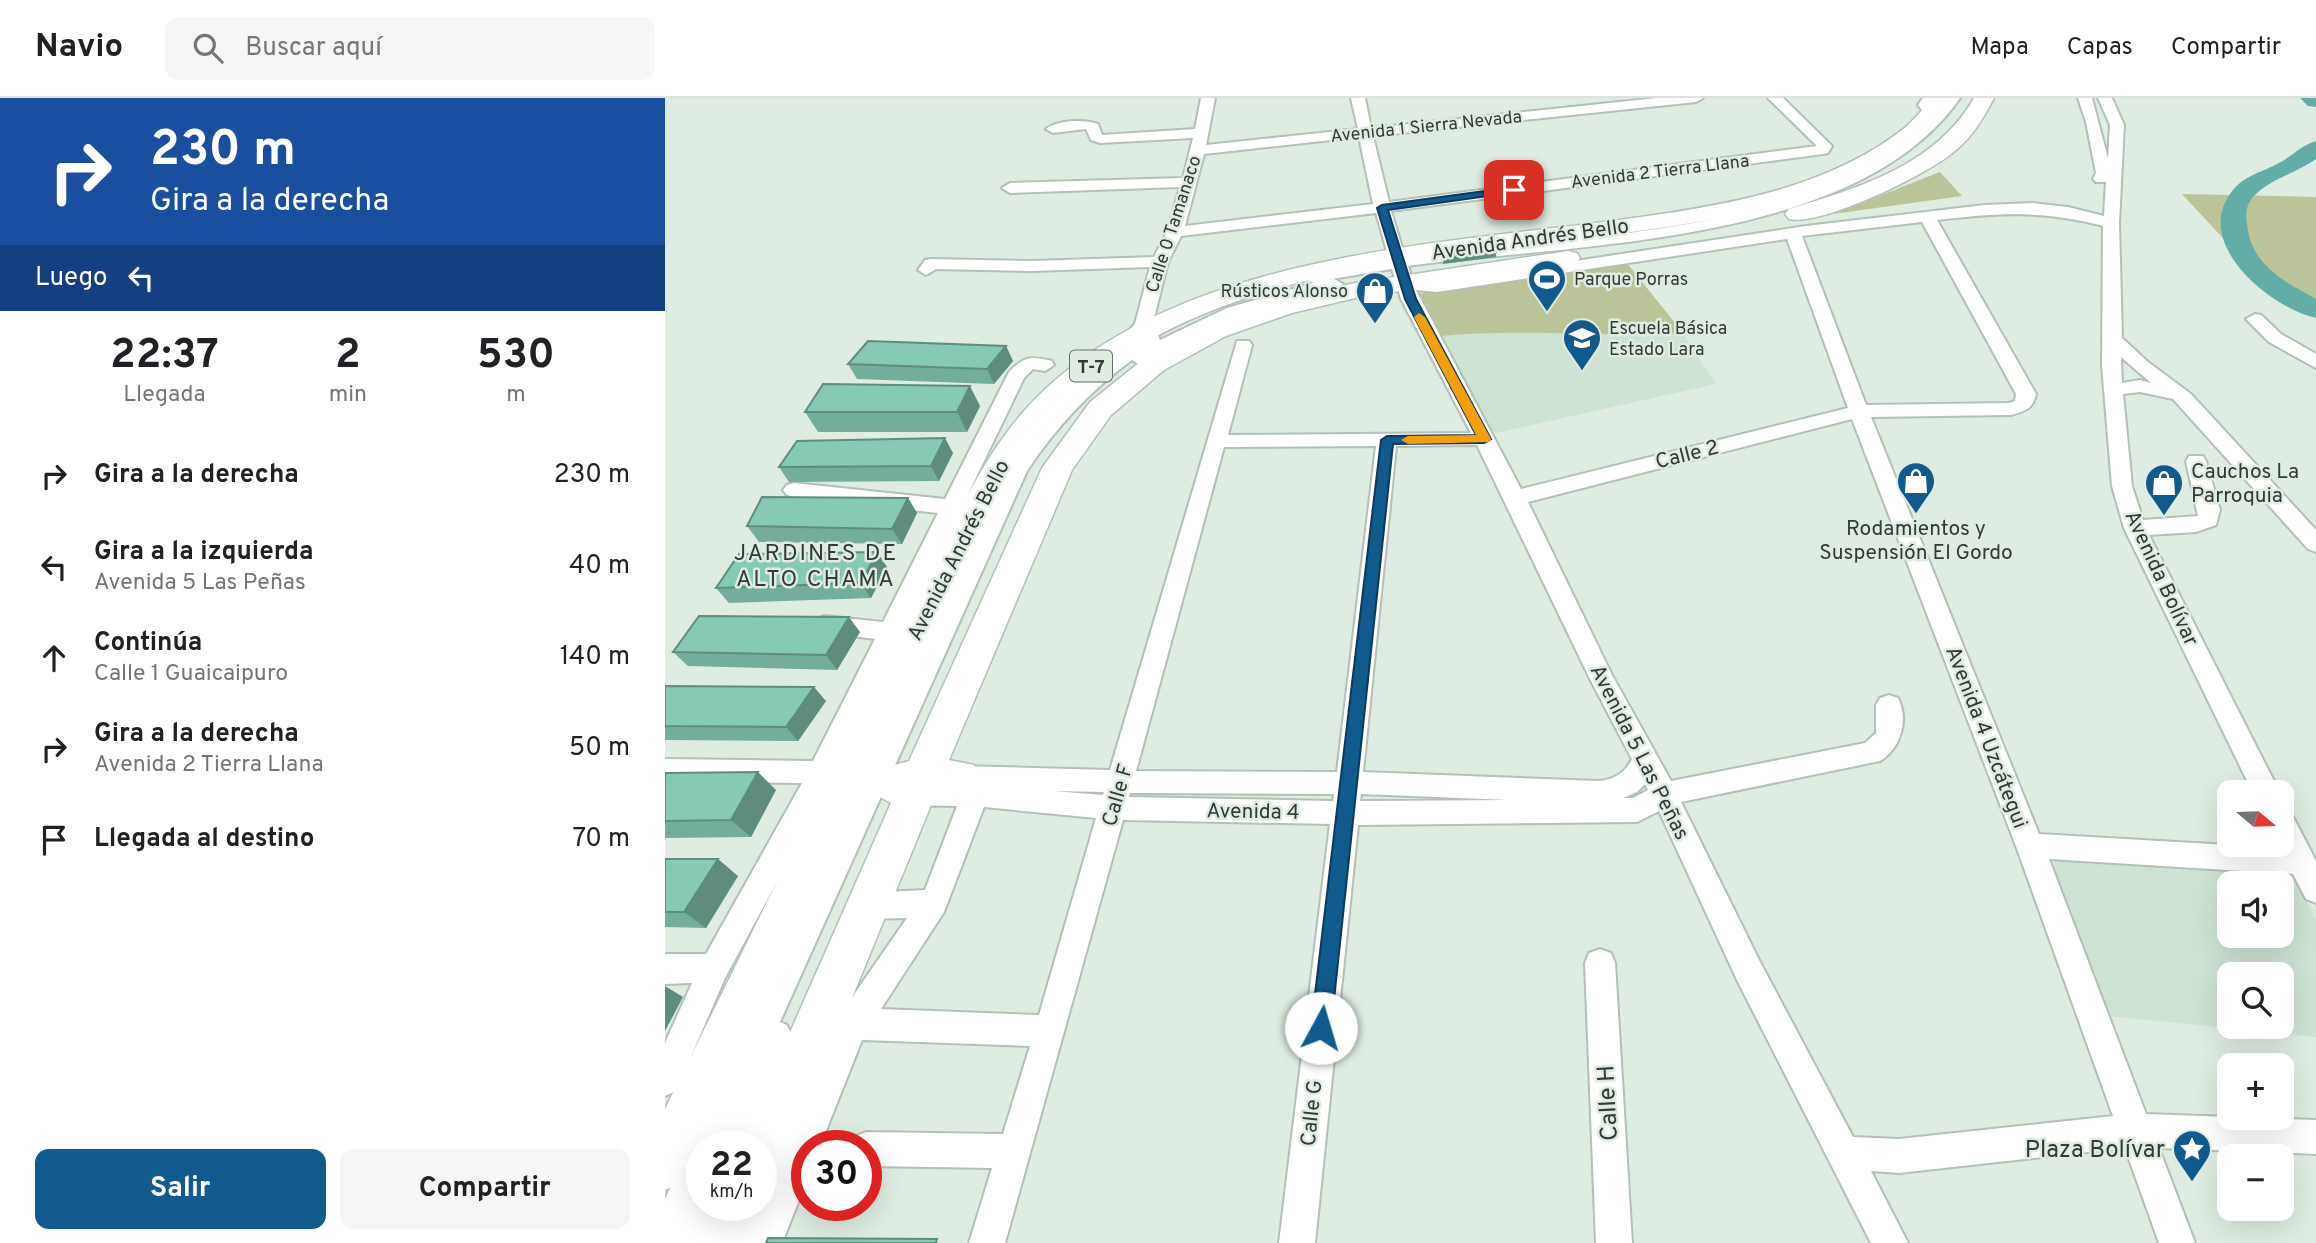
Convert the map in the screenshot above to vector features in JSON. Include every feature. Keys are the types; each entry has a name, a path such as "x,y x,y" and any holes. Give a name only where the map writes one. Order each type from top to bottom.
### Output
{"highway":[{"name":"Avenida Andrés Bello","path":"891,783 873,764 875,749 953,583 952,575 947,569 990,480 1027,424 1068,384 1126,343 1184,313 1258,286 1315,271 1401,269 1680,240 1788,218 1881,186 1934,156 1963,132 1984,98"},
{"name":"Avenida Andrés Bello","path":"1788,218 1810,186 1863,163 1906,138 1939,102"},
{"path":"1788,218 1831,216 1855,225"},
{"name":"Avenida Andrés Bello","path":"773,1130 867,906 891,783 1067,449 1101,409 1150,367 1238,321 1401,269"},
{"path":"665,1164 818,835 844,809 891,783"},
{"path":"725,1243 735,1221"}],"street":[{"name":"Calle 0 Tamanaco","path":"1126,343 1143,326 1160,261 1175,232 1198,150 1208,98"},
{"name":"Avenida 5 Las Peñas","path":"1358,98 1382,208 1410,299 1515,498 1644,761 1664,794 1748,970 1890,1243"},
{"name":"Avenida 1 Sierra Nevada","path":"1198,150 1339,134 1366,134 1511,113 1696,98"},
{"name":"Avenida 2 Tierra Llana","path":"1175,232 1382,208 1823,150 1825,145 1775,98"},
{"path":"1788,218 1897,163 1930,138 1962,98"},
{"path":"2085,98 2093,122 2103,173 2095,206"},
{"name":"Avenida Bolívar","path":"2105,98 2117,125 2111,223 2111,365 2122,486 2135,527 2261,780"},
{"path":"1788,218 1921,135 1935,122 1939,102"},
{"path":"1053,129 1087,125 1093,127 1096,137 1100,139 1202,132"},
{"path":"1010,188 1189,182"},
{"path":"1855,225 2032,208 2095,206 2111,223"},
{"name":"Calle 2","path":"1515,498 1859,411 2011,409 2024,404 2026,394 1927,217"},
{"name":"Avenida 4 Uzcátegui","path":"1788,218 1859,411 2030,846 2177,1243"},
{"path":"926,270 931,264 1022,266 1160,261"},
{"path":"734,1130 891,783 1007,516 1032,468 1071,418 1128,369 1171,342 1212,321 1294,292 1401,269"},
{"path":"2255,318 2275,338 2316,362"},
{"path":"2113,339 2141,366 2184,398 2316,544"},
{"name":"Calle F","path":"986,1243 1118,795 1243,345"},
{"path":"934,903 891,783 889,631 1016,376 1029,363 1045,365"},
{"path":"2115,390 2154,387 2184,398"},
{"path":"977,400 1003,402"},
{"path":"1217,441 1484,439"},
{"name":"Calle G","path":"1297,1243 1387,440"},
{"path":"2135,527 2196,525 2208,520 2209,510 2196,461"},
{"path":"794,490 953,507"},
{"path":"798,623 889,631"},
{"name":"Avenida 4","path":"665,770 1118,795 1346,798 1637,810 1664,794 1871,753 1884,747 1889,735 1889,705"},
{"path":"1346,798 1609,792 1631,783 1644,761"},
{"path":"665,1080 715,968 891,783"},
{"path":"715,1130 891,783"},
{"path":"2030,846 2302,862"},
{"path":"2294,846 2316,890"},
{"path":"867,906 934,903"},
{"path":"812,1130 853,1024 934,903"},
{"name":"Calle H","path":"1601,963 1614,1243"},
{"path":"665,969 715,968"},
{"path":"810,1042 853,1024 1050,1031"},
{"path":"1841,1153 1899,1156 2134,1129 2316,1137"},
{"path":"882,1149 1013,1151"},
{"path":"764,1243 791,1180"},
{"path":"665,1238 686,1193"},
{"path":"686,1243 695,1221"}],"shaded area":[{"name":"Escuela Básica Estado Lara","path":"1490,331 1642,335 1683,333 1716,384 1492,434 1450,360 1441,336"},
{"path":"2057,859 2274,871 2217,871 2217,948 2294,948 2294,876 2316,919 2316,1037 2294,1035 2294,962 2217,962 2217,1027 2108,1016 2050,870"}],"green space":[{"path":"1940,172 1962,196 1833,214"},
{"path":"2182,194 2316,197 2316,311 2259,277"},
{"name":"Parque Porras","path":"1627,263 1683,333 1502,333 1441,336 1417,294"}],"building":[{"path":"1494,248 1496,252 1443,259 1441,255"},
{"path":"868,341 1006,346 987,369 848,364"},
{"path":"823,384 970,386 957,412 805,412"},
{"path":"945,438 931,466 779,467 797,441"},
{"path":"762,497 908,498 892,529 747,526"},
{"path":"877,552 861,583 716,588 739,554"},
{"path":"699,616 849,617 826,655 673,652"},
{"path":"665,686 814,687 786,727 665,726"},
{"path":"758,772 731,820 665,821 665,773"},
{"path":"665,859 718,859 684,912 665,912"},
{"path":"768,1238 937,1239 936,1243 766,1243"}],"waterway":[{"path":"2311,98 2316,101"},
{"path":"2316,148 2289,167 2250,186 2239,199 2234,219 2239,246 2254,271 2276,288 2316,310"}],"slow traffic":[{"path":"1408,440 1484,439 1419,317"}],"place":[{"name":"Parque Porras","path":"1547,313"},
{"name":"Rústicos Alonso","path":"1375,325"},
{"name":"Escuela Básica Estado Lara","path":"1582,372"},
{"name":"Rodamientos y Suspensión El Gordo","path":"1916,515"},
{"name":"Cauchos La Parroquia","path":"2164,517"},
{"name":"Plaza Bolívar","path":"2192,1183"}],"district":[{"name":"JARDINES DE ALTO CHAMA","path":"816,565"}],"route":[{"path":"1321,1028 1387,440 1484,439 1410,299 1382,208 1514,190"}]}
